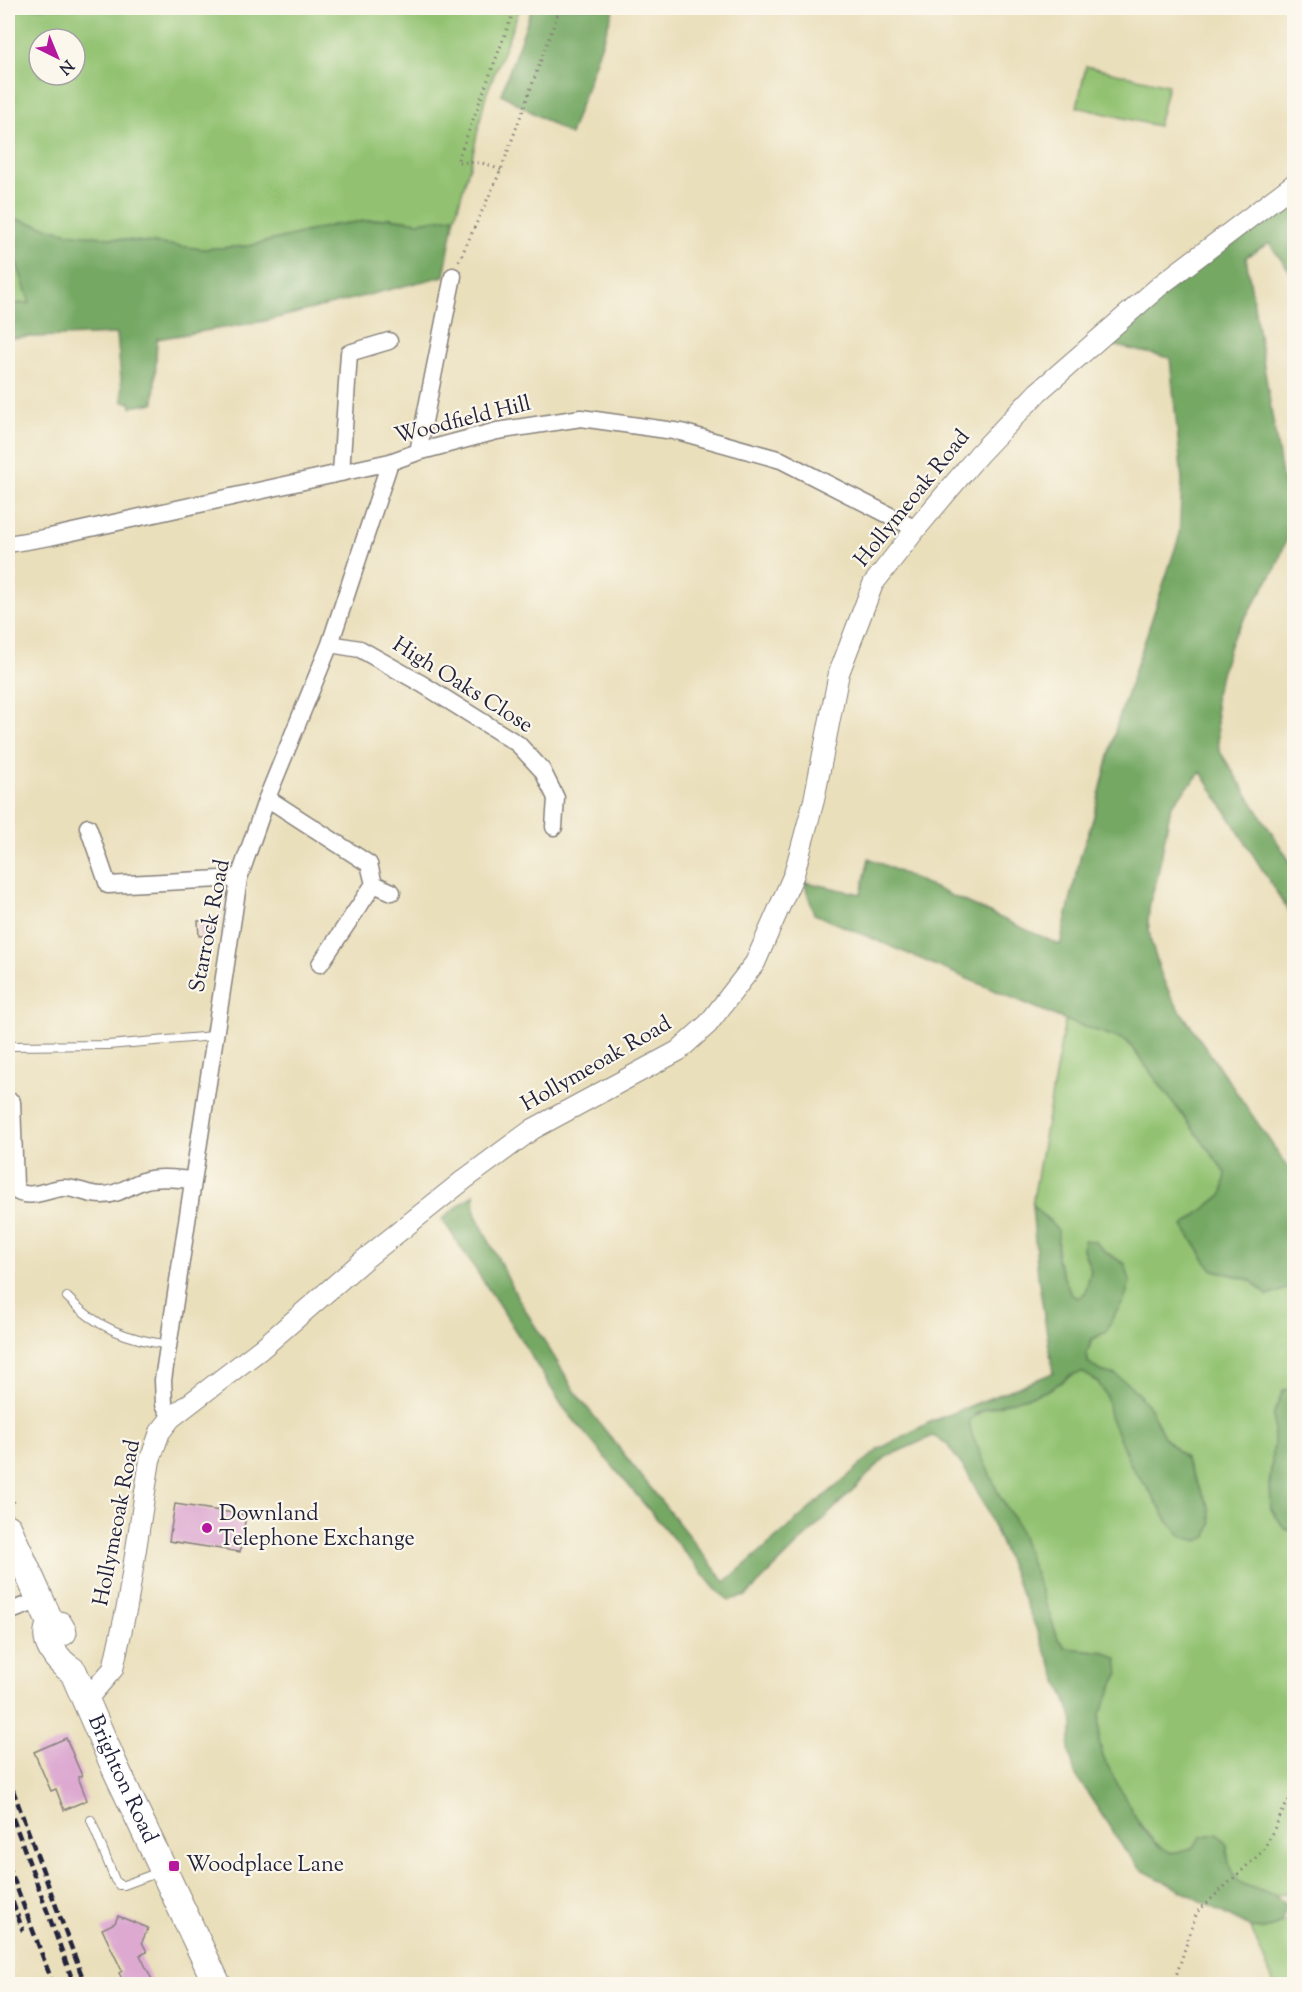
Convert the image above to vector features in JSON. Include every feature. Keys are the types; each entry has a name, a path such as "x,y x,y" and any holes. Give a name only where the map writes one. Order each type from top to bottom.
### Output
{"highway":[{"name":"Brighton Road","path":"11,1517 46,1612 59,1625 68,1641 76,1659 73,1671 217,1984"}],"street":[{"name":"Hollymeoak Road","path":"86,1700 113,1669 127,1606 150,1460 160,1432 171,1418 261,1349 374,1252 465,1179 532,1129 678,1051 708,1024 755,963 794,874 814,800 839,673 873,584 980,454 1038,392 1162,284 1294,184"},
{"path":"418,452 453,276"},
{"path":"341,473 349,353 389,341"},
{"name":"Woodfield Hill","path":"8,544 50,537 390,462 418,452 497,432 582,418 681,432 780,460 916,529"},
{"name":"Starrock Road","path":"171,1418 164,1404 163,1380 239,878 267,798 330,644 390,462"},
{"name":"High Oaks Close","path":"330,644 360,649 422,684 518,744 542,770 556,798 554,826"},
{"path":"267,798 369,864 374,884 320,964"},
{"path":"88,827 108,885 239,878"},
{"path":"374,884 392,892"},
{"path":"12,1102 15,1185 18,1192 25,1195 62,1188 76,1188 102,1196 147,1179 192,1179"},
{"path":"8,1612 46,1612"}],"lane":[{"path":"8,1046 108,1045 214,1036"},
{"path":"67,1297 86,1315 118,1333 136,1340 169,1345"},
{"path":"91,1820 119,1885 165,1870"}],"path":[{"path":"501,170 483,163 457,162 514,8"},
{"path":"453,276 501,170 560,8"},
{"path":"8,1484 11,1517"},
{"path":"1171,1984 1175,1979 1197,1912 1263,1851 1294,1789"}],"green space":[{"path":"8,8 520,8 485,98 471,162 455,217 418,222 389,218 334,225 249,246 203,249 68,233 8,217"},
{"path":"532,8 614,8 570,135 501,94"},
{"path":"1086,66 1168,85 1158,126 1077,107"},
{"path":"1294,197 1294,277 1269,243 1246,257 1290,530 1276,568 1232,639 1215,693 1219,750 1294,868 1294,920 1201,772 1171,806 1148,921 1151,942 1162,977 1173,1000 1294,1176 1294,1286 1268,1296 1250,1280 1211,1269 1183,1226 1223,1194 1226,1173 1127,1041 1065,1020 814,914 804,882 861,894 869,858 1060,945 1081,854 1093,819 1117,724 1179,537 1182,480 1170,358 1112,345 1170,290"},
{"path":"8,217 68,233 203,249 249,246 334,225 389,218 418,222 455,217 444,276 265,321 157,339 154,403 131,407 130,402 123,402 117,334 8,338 8,304 30,303 8,236"},
{"path":"8,236 30,303 8,304"},
{"path":"1065,1020 1127,1041 1226,1173 1223,1194 1183,1226 1211,1269 1250,1280 1268,1296 1294,1286 1294,1387 1283,1391 1274,1413 1274,1444 1270,1478 1271,1509 1285,1529 1294,1531 1294,1889 1277,1896 1254,1889 1234,1876 1230,1868 1227,1844 1201,1837 1192,1848 1169,1852 1148,1835 1137,1820 1116,1784 1099,1740 1106,1652 1066,1648 1058,1639 1018,1526 1000,1497 972,1435 969,1422 986,1409 1038,1394 1082,1371 1098,1382 1107,1395 1110,1416 1168,1522 1208,1507 1184,1457 1165,1439 1150,1408 1116,1375 1100,1371 1088,1362 1087,1352 1093,1339 1106,1332 1114,1315 1125,1264 1107,1253 1094,1241 1083,1249 1091,1271 1085,1293 1078,1298 1071,1295 1057,1260 1058,1247 1050,1221 1032,1205"},
{"path":"474,1194 475,1213 519,1300 578,1396 725,1582 879,1449 930,1422 1053,1373 1038,1276 1032,1205 1058,1230 1057,1260 1071,1295 1078,1298 1085,1293 1091,1271 1083,1248 1084,1240 1094,1241 1107,1253 1125,1264 1130,1281 1124,1301 1106,1332 1092,1339 1087,1352 1088,1362 1100,1371 1116,1375 1131,1386 1150,1408 1165,1439 1184,1457 1209,1507 1211,1524 1207,1537 1198,1541 1183,1537 1168,1522 1151,1493 1131,1466 1110,1416 1106,1395 1098,1382 1082,1372 1070,1375 1046,1391 978,1412 969,1422 972,1435 1000,1497 1018,1526 1058,1639 1066,1648 1106,1652 1117,1659 1119,1673 1100,1714 1099,1741 1104,1759 1142,1829 1158,1846 1172,1853 1192,1848 1201,1837 1217,1833 1227,1844 1232,1873 1238,1880 1288,1905 1281,1922 1265,1929 1251,1928 1142,1870 1124,1849 1075,1774 1069,1751 1074,1723 1066,1700 985,1506 968,1474 946,1443 933,1436 886,1457 746,1596 729,1600 717,1591 563,1407 442,1219"},
{"path":"1294,1387 1294,1531 1285,1529 1271,1509 1270,1478 1274,1444 1274,1413 1283,1391"},
{"path":"1294,1917 1294,1982 1274,1984 1251,1928 1265,1929"}],"building":[{"path":"212,920 213,935 199,936 198,921"},
{"name":"Downland Telephone Exchange","path":"175,1504 246,1515 240,1552 169,1541"},
{"path":"66,1738 82,1776 78,1777 87,1800 64,1810 56,1789 51,1791 34,1752"},
{"path":"118,1916 148,1928 142,1942 147,1952 140,1955 154,1984 125,1984 119,1973 122,1971 102,1929 115,1923"}],"railway":[{"path":"8,1777 85,1984"},
{"path":"8,1805 74,1984"},
{"path":"8,1864 53,1984"},
{"path":"8,1889 23,1931"}],"place":[{"name":"Downland Telephone Exchange","path":"207,1528"},
{"name":"Woodplace Lane","path":"174,1866"}]}
